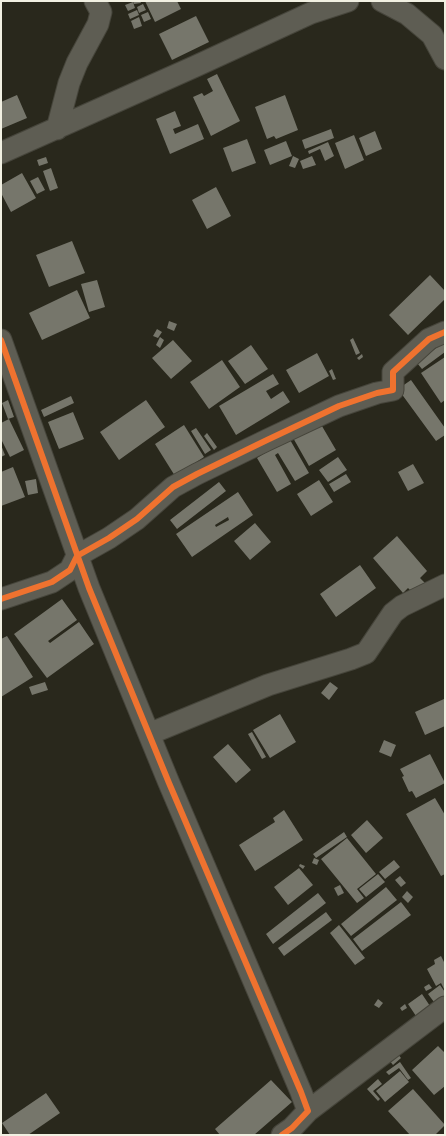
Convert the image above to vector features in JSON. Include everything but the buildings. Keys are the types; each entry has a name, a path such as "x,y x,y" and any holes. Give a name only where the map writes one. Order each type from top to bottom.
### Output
{"street":[{"path":"57,129 68,83 98,24 101,12 95,1"},
{"path":"1,153 311,13 348,1"},
{"path":"382,1 407,14 432,35 445,59"},
{"path":"1,599 52,582 70,570 77,556 109,538 131,523 173,487 197,474 340,406 377,393 393,390 394,372 429,339 445,332"},
{"path":"1,340 89,588 308,1111"},
{"path":"149,734 268,685 366,653 392,614 402,606 445,585"},
{"path":"282,1135 292,1128 308,1111 445,1007"}],"cycle path":[{"path":"1,599 52,582 70,570 77,556 109,538 137,519 173,487 197,474 339,406 377,393 393,390 393,372 429,339 445,332"},
{"path":"1,340 89,588 169,783 308,1111 292,1128 282,1135"}]}
